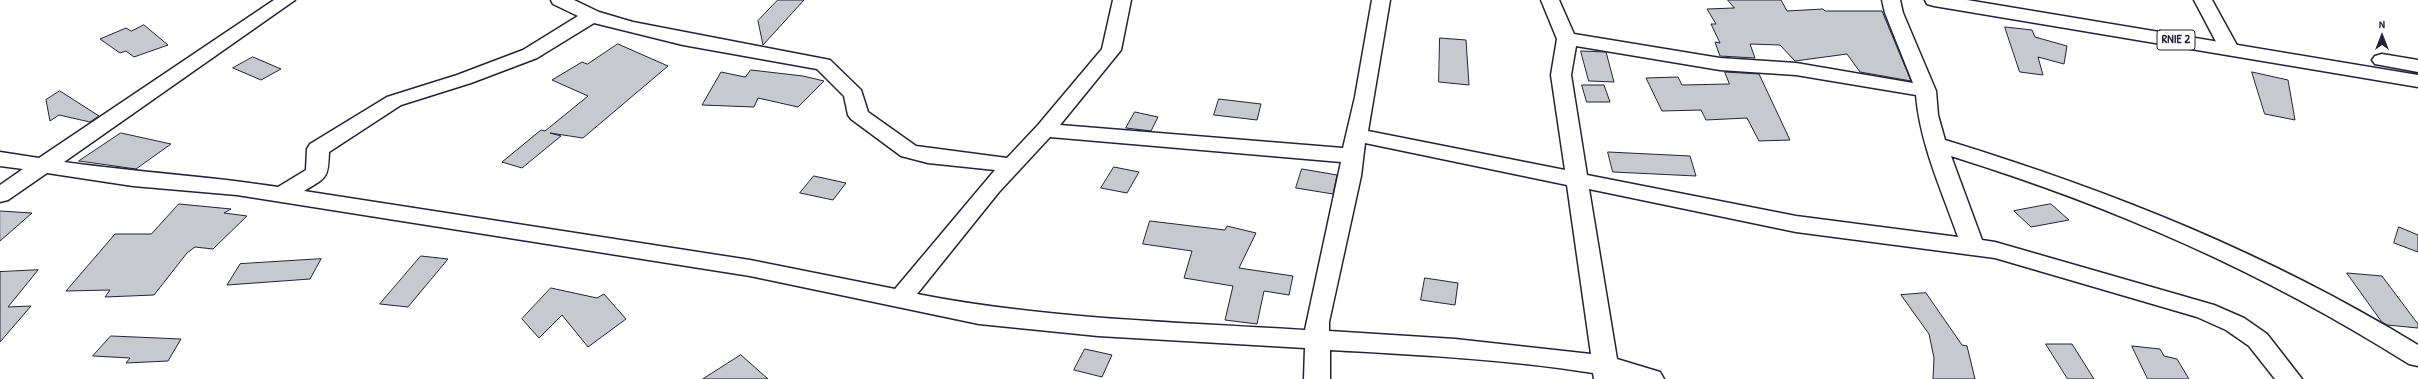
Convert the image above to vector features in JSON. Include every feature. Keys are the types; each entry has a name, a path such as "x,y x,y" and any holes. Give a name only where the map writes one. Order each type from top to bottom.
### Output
{"main road":[{"path":"0,195 41,165 286,0"},
{"path":"560,0 592,16 629,27 683,39 822,64 854,94 858,115 909,151 928,156 1011,165"},
{"path":"899,300 918,274 1011,165 1045,130 1111,50 1122,0"},
{"path":"1318,379 1316,340 1329,263 1350,176 1354,146 1365,97 1380,0"},
{"path":"1550,0 1567,39 1561,75 1607,373"},
{"path":"1892,0 1894,13 1926,91 1928,115 1936,144 1973,247"},
{"name":"RNIE 2","path":"1934,0 2226,42 2418,66"},
{"name":"RNIE 2","path":"2007,0 2418,81"},
{"path":"2203,0 2226,42"},
{"path":"282,195 317,173 318,149 394,101 464,79 530,54 592,16"},
{"path":"1567,39 1598,42 1720,64 1796,69 1926,91"},
{"path":"1045,130 1354,146 1577,178 1796,224 1995,250 2060,268 2211,314 2235,324 2258,340 2289,379"},
{"path":"1936,144 2050,180 2186,232 2361,320 2418,357"},
{"path":"0,158 133,179 237,188 750,268 899,300 979,314 1098,327 1455,348 1570,360 1607,373 1651,379"}],"building":[{"path":"778,0 804,0 763,45 758,21"},
{"path":"1728,0 1781,0 1787,11 1823,9 1825,11 1882,11 1911,81 1860,72 1847,54 1795,61 1780,45 1750,44 1755,58 1720,56 1715,42 1720,43 1711,24 1716,24 1707,9 1734,8"},
{"path":"144,25 168,45 134,57 126,51 120,53 100,39 126,28 131,31"},
{"path":"2005,27 2032,30 2035,37 2067,46 2064,64 2038,57 2043,75 2020,72"},
{"path":"1440,38 1466,40 1469,85 1439,82"},
{"path":"618,44 668,66 583,138 550,133 561,136 522,168 502,162 541,130 545,131 588,96 552,80 582,62 587,64"},
{"path":"1581,51 1606,52 1614,82 1589,81"},
{"path":"253,57 281,69 261,80 233,68"},
{"path":"751,70 803,76 824,81 798,107 758,98 754,107 702,105 721,72 745,77"},
{"path":"1725,72 1759,74 1790,140 1759,141 1747,118 1706,120 1701,110 1662,111 1646,78 1678,77 1682,85 1729,84"},
{"path":"2252,72 2288,80 2295,120 2265,114"},
{"path":"1582,85 1604,85 1610,102 1587,102"},
{"path":"60,91 99,116 90,122 59,115 50,121 46,100"},
{"path":"1219,99 1261,104 1257,120 1214,115"},
{"path":"1135,112 1158,117 1151,131 1126,128"},
{"path":"121,133 171,144 136,169 79,161"},
{"path":"1608,152 1690,156 1696,176 1613,172"},
{"path":"1114,167 1139,172 1127,193 1101,188"},
{"path":"1302,169 1337,175 1333,194 1296,188"},
{"path":"814,176 846,183 833,200 800,193"},
{"path":"179,204 231,209 224,213 247,216 213,249 195,247 187,253 154,295 105,297 110,290 66,291 115,234 151,234"},
{"path":"2051,204 2069,220 2031,227 2014,211"},
{"path":"0,211 32,213 0,241"},
{"path":"1150,221 1225,230 1227,226 1256,233 1239,268 1293,276 1289,295 1264,291 1257,324 1225,320 1233,286 1184,278 1192,251 1143,244"},
{"path":"2399,227 2418,235 2418,252 2394,243"},
{"path":"421,256 448,259 408,307 380,304"},
{"path":"321,259 310,279 227,285 240,264"},
{"path":"38,270 8,307 31,306 0,342 0,272"},
{"path":"2347,273 2382,276 2418,324 2418,328 2387,325 2382,322"},
{"path":"1425,278 1458,283 1455,305 1421,300"},
{"path":"551,288 597,298 604,294 626,319 588,347 562,315 539,338 522,319"},
{"path":"1926,293 1962,345 1967,346 1975,379 1933,379 1934,358 1929,334 1901,295"},
{"path":"111,336 181,339 168,361 126,363 130,358 93,356"},
{"path":"2046,344 2072,344 2094,379 2068,379"},
{"path":"2132,346 2160,349 2164,356 2177,359 2189,379 2148,379"},
{"path":"1085,349 1112,355 1102,377 1074,370"},
{"path":"741,355 768,379 703,379"}]}
